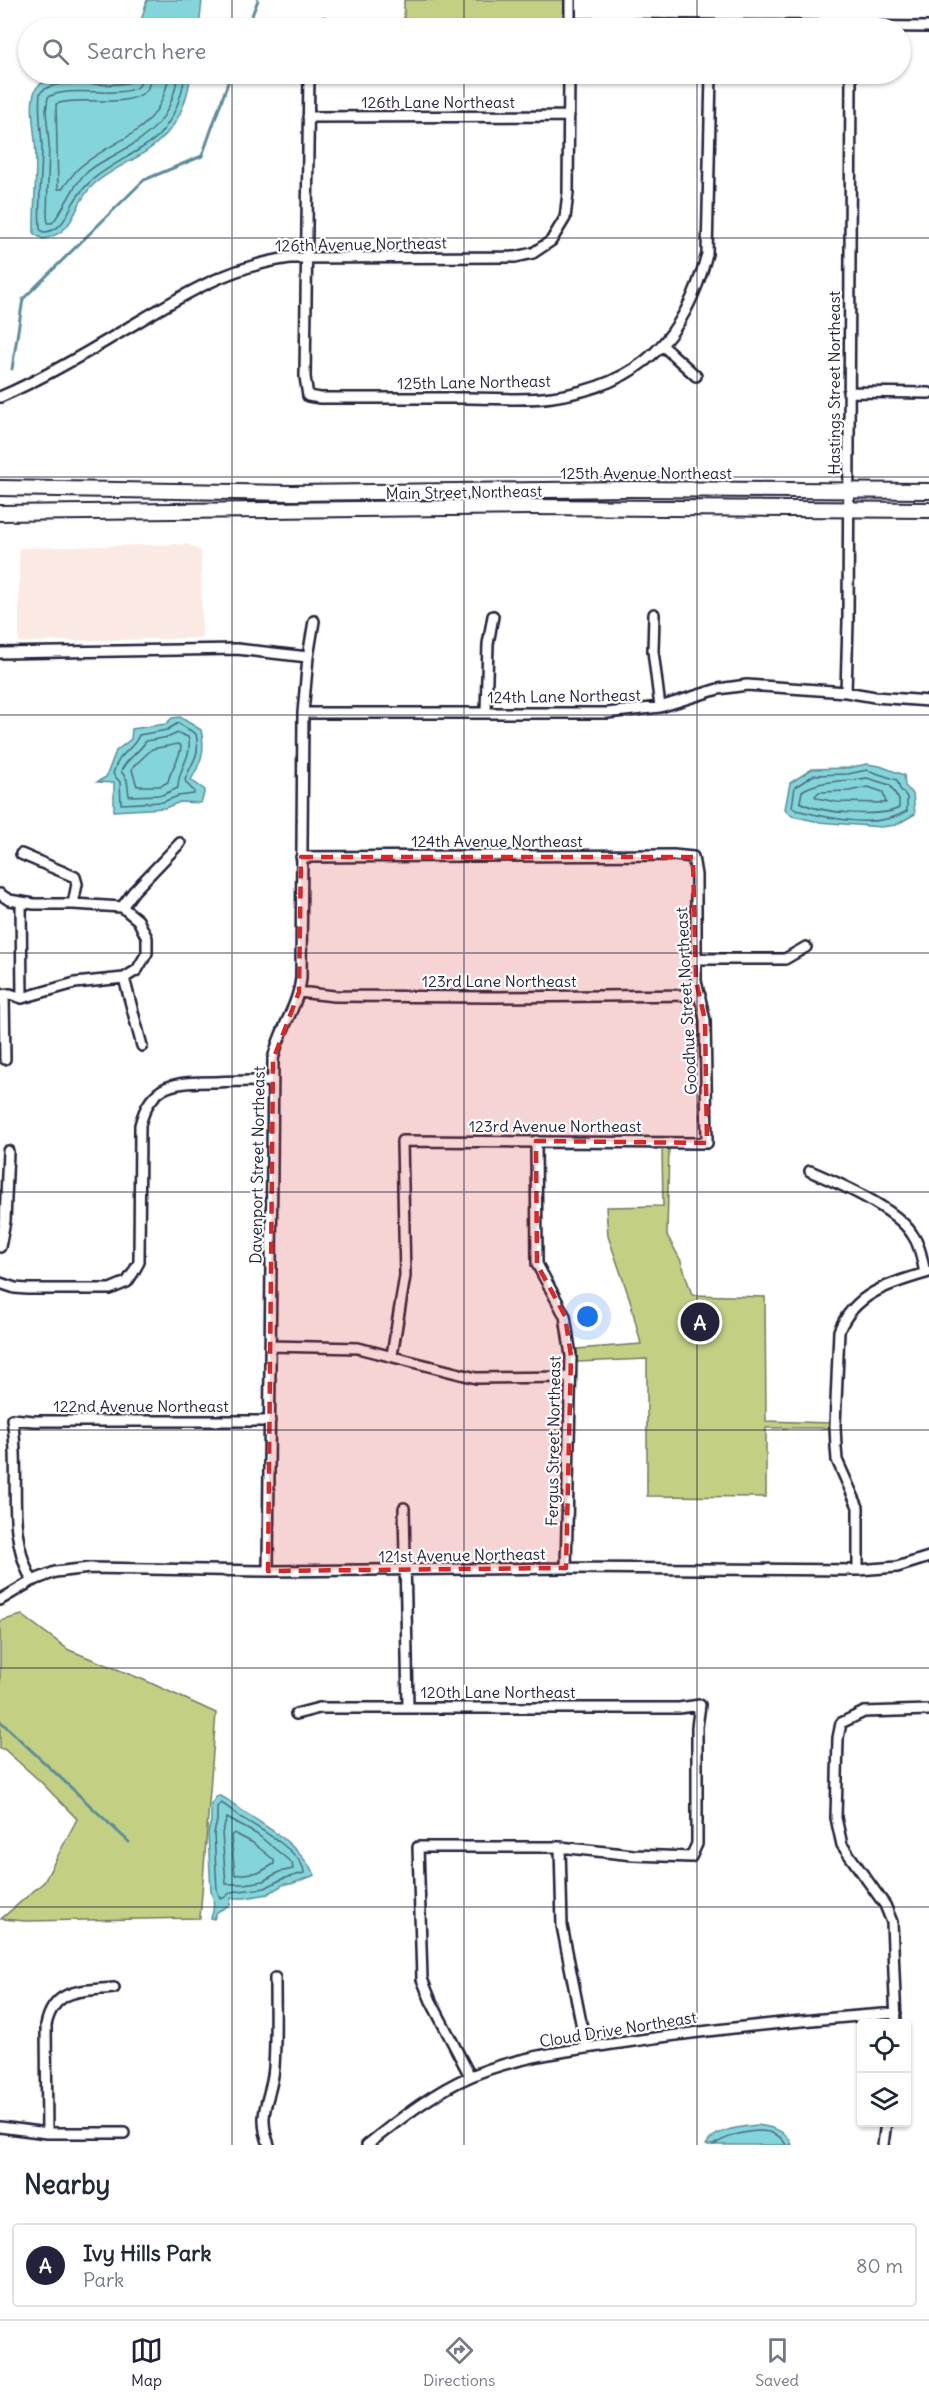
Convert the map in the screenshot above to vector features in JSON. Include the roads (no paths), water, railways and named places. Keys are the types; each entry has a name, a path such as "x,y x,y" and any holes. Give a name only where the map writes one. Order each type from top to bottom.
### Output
{"main road":[{"name":"125th Avenue Northeast","path":"0,488 292,493 630,489 929,491"},
{"name":"Main Street Northeast","path":"0,513 529,507 929,510"}],"street":[{"path":"570,0 570,18"},
{"path":"911,27 929,27"},
{"path":"307,258 309,84"},
{"path":"569,84 569,116"},
{"path":"696,376 662,345 677,328 690,306 700,282 707,254 711,84"},
{"name":"Hastings Street Northeast","path":"846,692 849,622 848,392 851,84"},
{"name":"126th Lane Northeast","path":"308,117 569,116"},
{"name":"126th Avenue Northeast","path":"0,397 81,356 206,283 244,267 267,261 307,258 515,257 533,253 551,241 565,218 568,193 569,116"},
{"name":"125th Lane Northeast","path":"307,258 305,377 308,396 320,398 551,398 590,390 623,376 662,345"},
{"path":"848,392 929,393"},
{"path":"654,614 653,651 660,707"},
{"path":"486,712 488,644 493,616"},
{"name":"Davenport Street Northeast","path":"268,1571 272,1081 275,1046 299,992 303,713 314,621"},
{"path":"0,653 237,649 308,657"},
{"name":"124th Lane Northeast","path":"303,713 607,713 660,707 718,689 747,685 929,701"},
{"path":"122,907 134,891 180,843"},
{"path":"21,854 75,877 77,884 73,903"},
{"name":"124th Avenue Northeast","path":"301,857 673,855 693,857"},
{"name":"Goodhue Street Northeast","path":"693,857 696,875 695,959 705,1020 707,1143"},
{"path":"0,894 9,900 21,903 73,903 122,907 138,920 147,938 147,952 137,970 124,978 75,983 22,998 10,994 2,995 5,1059"},
{"path":"21,903 22,998"},
{"path":"695,959 785,959 806,947"},
{"path":"124,978 142,1046"},
{"name":"123rd Lane Northeast","path":"299,992 334,996 700,995"},
{"path":"0,1283 27,1289 98,1289 110,1288 127,1282 138,1262 140,1125 146,1105 153,1096 171,1085 183,1082 272,1081"},
{"name":"123rd Avenue Northeast","path":"392,1355 405,1276 402,1141 707,1143"},
{"name":"Fergus Street Northeast","path":"536,1141 537,1264 565,1316 571,1356 566,1568"},
{"path":"0,1247 5,1221 8,1151"},
{"path":"810,1171 874,1203 902,1221 912,1233 919,1247 927,1272 867,1294 844,1318 838,1341 835,1426 837,1460 858,1508 858,1570"},
{"path":"270,1346 358,1348 476,1378 570,1377"},
{"name":"122nd Avenue Northeast","path":"32,1581 23,1562 16,1533 16,1440 12,1419 34,1421 270,1420"},
{"path":"404,1508 408,1706"},
{"name":"121st Avenue Northeast","path":"0,1600 32,1581 55,1572 90,1568 268,1571 566,1568 858,1570 897,1567 929,1557"},
{"name":"120th Lane Northeast","path":"296,1714 318,1708 408,1706 679,1708 700,1705 697,1727 697,1844 691,1857"},
{"path":"896,2018 892,1922 885,1905 842,1845 836,1818 838,1738 843,1722 864,1712 929,1710"},
{"path":"470,2076 422,1979 418,1847 561,1847 633,1855 691,1857 696,1867"},
{"path":"561,1847 562,1926 586,2048"},
{"path":"269,2145 263,2121 264,2107 273,2079 275,1978"},
{"path":"47,2133 46,2025 52,2006 67,1994 114,1988"},
{"name":"Cloud Drive Northeast","path":"367,2145 404,2116 470,2076 536,2057 702,2031 802,2020 896,2018"},
{"path":"0,2127 47,2133 124,2133"},
{"path":"883,2145 885,2127"}],"water":[{"path":"147,0 202,0 200,18 142,18"},
{"path":"41,84 189,84 180,114 166,135 145,152 93,185 62,231 43,239 34,234 36,153 32,104 38,86"},
{"path":"180,717 201,730 202,756 191,780 205,790 201,803 180,802 165,808 114,811 114,783 97,782 106,777 116,751 131,739 132,729 166,724 172,718"},
{"path":"867,764 904,775 905,786 913,794 915,814 896,825 881,827 819,822 792,816 785,809 790,783 812,769 848,768"},
{"path":"217,1796 227,1799 284,1839 308,1864 315,1875 291,1884 284,1884 268,1894 231,1898 230,1905 217,1912 214,1919 211,1918 214,1901 211,1892 208,1833 211,1804"},
{"path":"757,2125 773,2128 782,2133 792,2145 706,2145 721,2132"}],"waterway":[{"path":"251,18 258,0"},
{"path":"12,369 23,299 144,180 202,156 227,84"},
{"path":"0,1721 129,1842"}],"place":[{"name":"Ivy Hills Park","path":"700,1322"}]}
